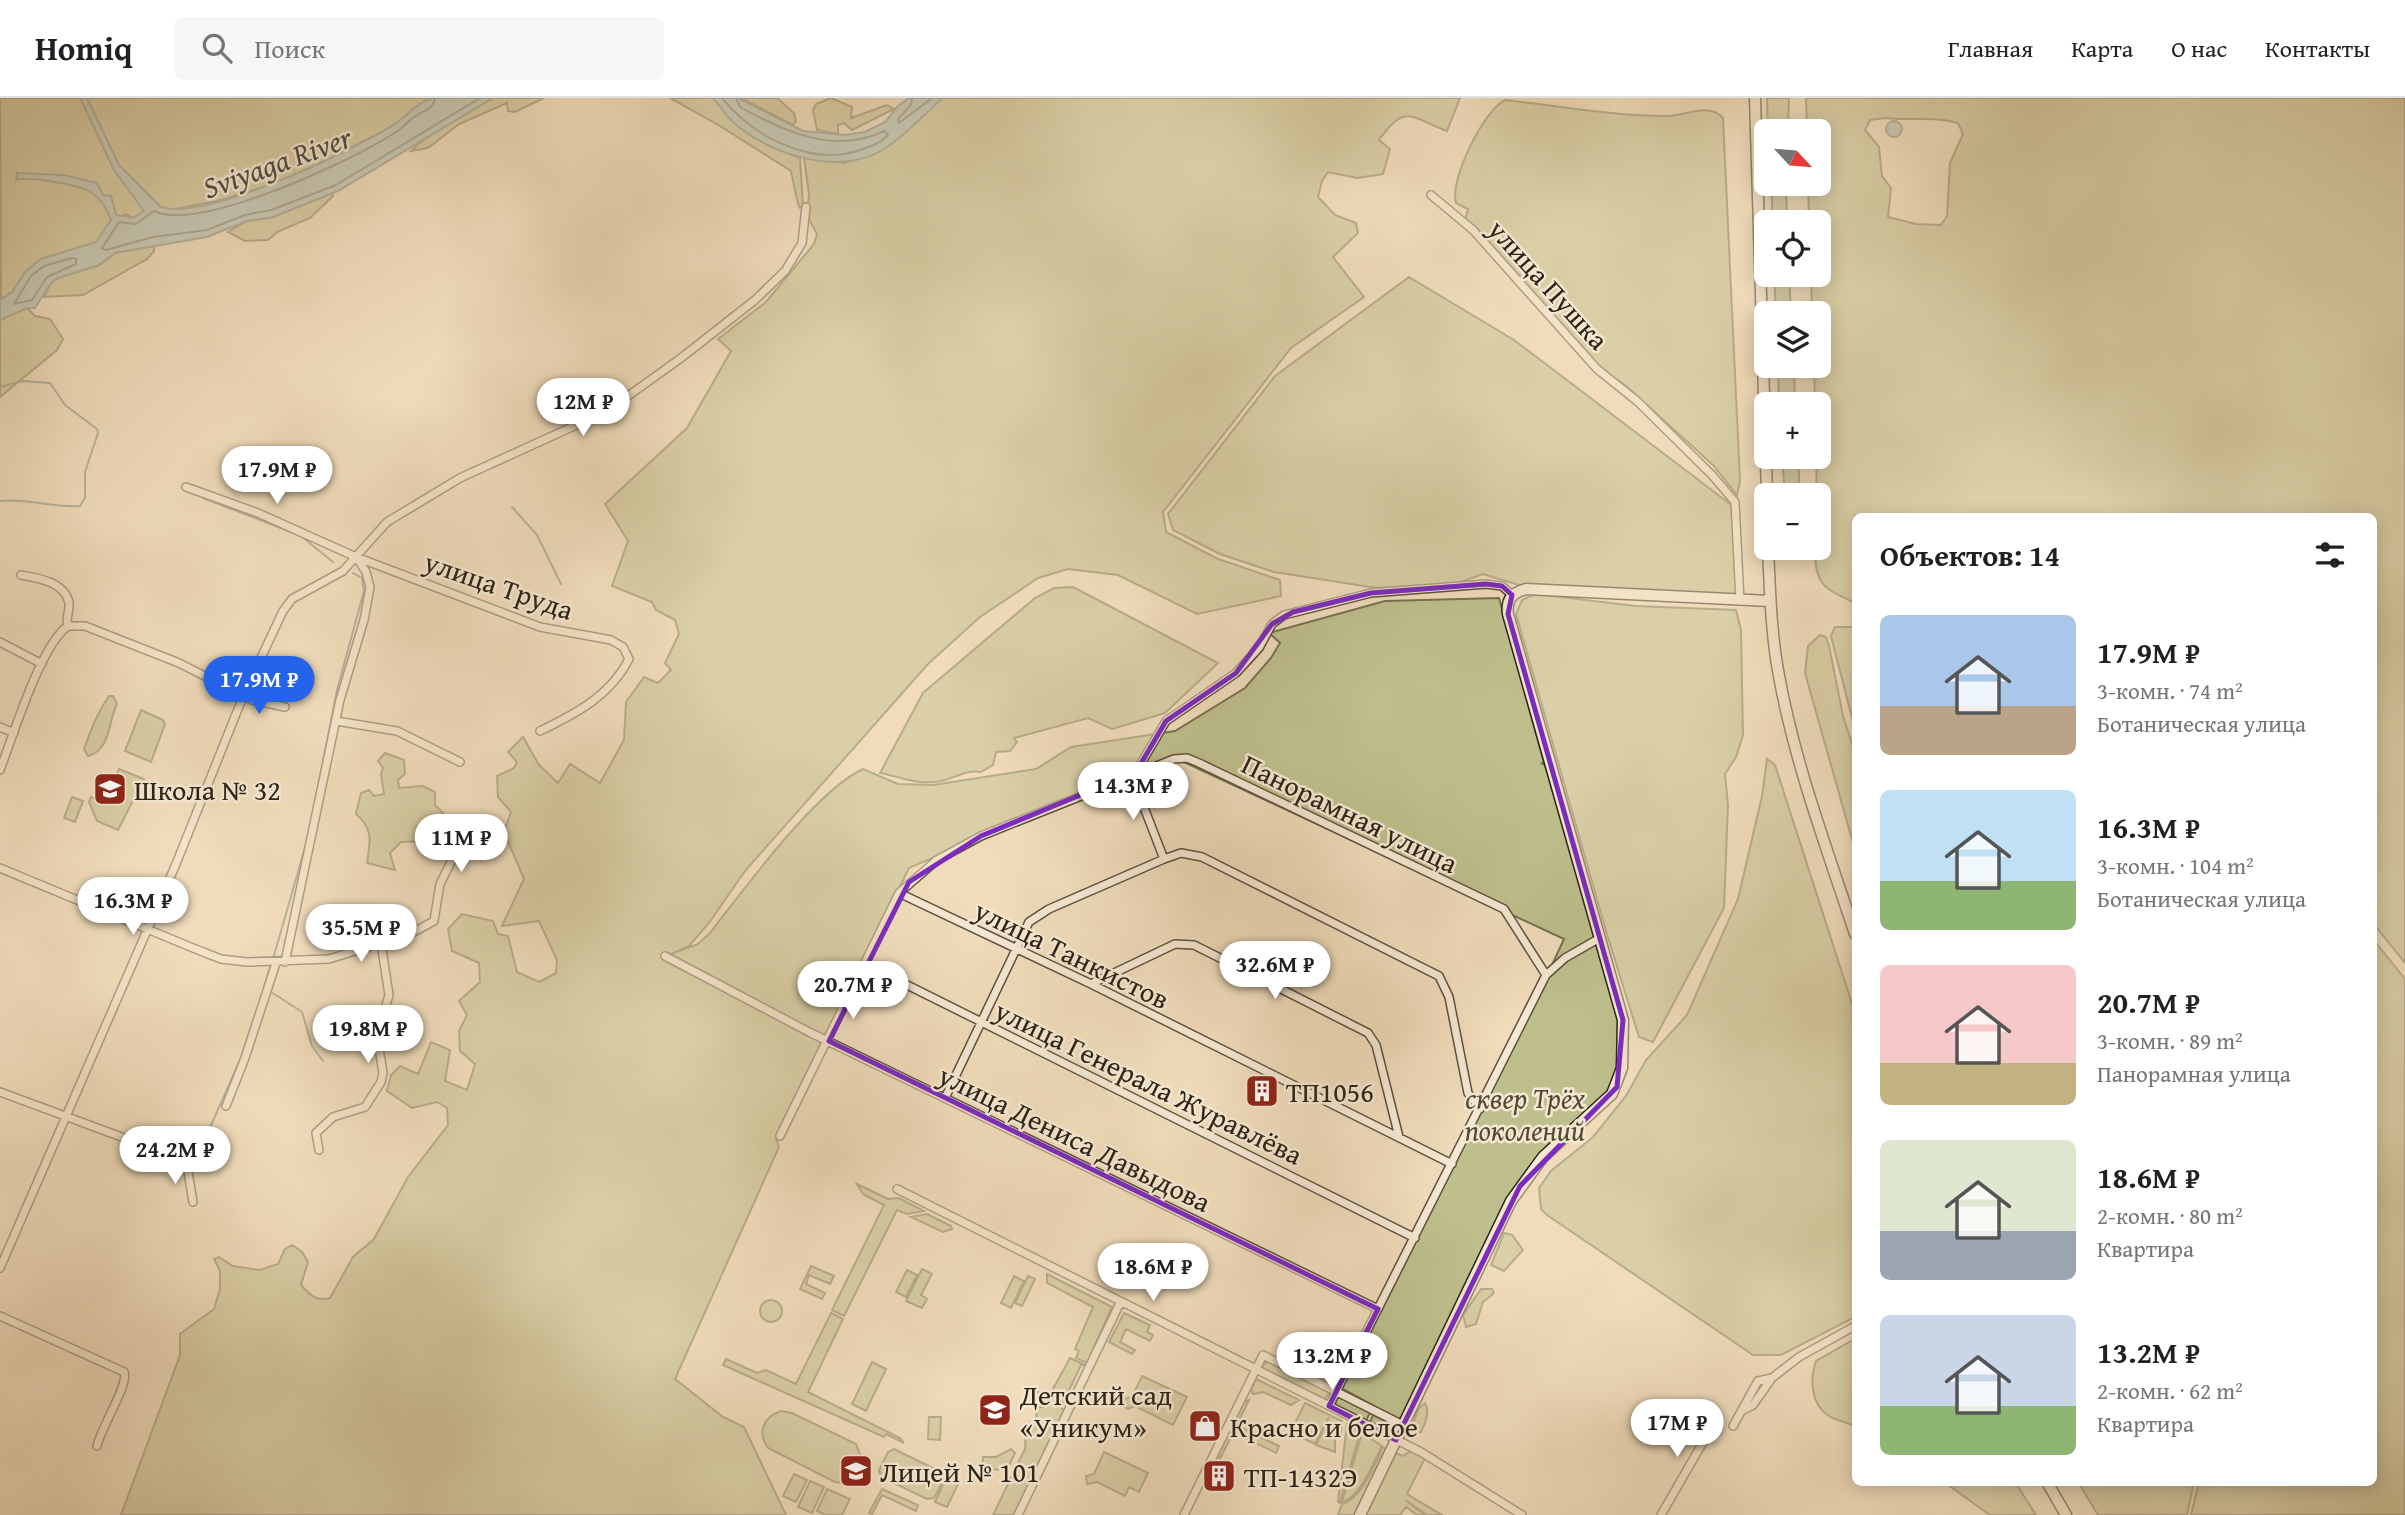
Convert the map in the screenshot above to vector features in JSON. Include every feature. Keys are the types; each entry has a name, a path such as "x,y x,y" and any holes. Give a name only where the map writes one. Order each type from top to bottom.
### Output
{"street":[{"path":"1755,98 1767,483"},
{"name":"улица Пушка","path":"1431,195 1473,230 1597,369 1637,401 1713,475 1735,502 1740,601"},
{"name":"улица Труда","path":"244,694 283,611 292,599 334,579 387,522 460,478 614,407 755,300 794,260 805,230 806,207"},
{"path":"186,487 258,513 356,557 366,572 370,587 337,721 285,962"},
{"name":"улица Труда","path":"356,557 540,627 578,635 599,636 623,647 629,659 617,682 594,701 540,731"},
{"path":"1769,560 1770,601 1779,699 1852,925"},
{"path":"21,575 37,576 64,593 69,604 68,626"},
{"path":"1164,859 1134,773 1153,738 1166,721 1236,673 1259,648 1272,624 1284,615 1371,593 1486,584 1502,586 1512,595"},
{"path":"1512,595 1536,589 1770,601"},
{"path":"1360,1515 1520,1186 1544,1157 1608,1100 1620,1078 1623,1020 1508,614 1507,606 1512,595"},
{"path":"0,769 42,664 54,639 68,626 85,626 179,663 260,702 285,708"},
{"path":"0,642 42,664"},
{"path":"0,1268 149,929 235,723 244,694"},
{"path":"337,721 397,732 460,762"},
{"path":"0,727 14,733"},
{"name":"Панорамная улица","path":"780,1136 829,1041 899,893 937,860 981,836 1174,759 1187,758 1504,909 1546,975"},
{"path":"0,868 221,959 276,963 329,959 410,934 434,921 440,884 471,822"},
{"path":"945,1098 1034,918 1181,853 1202,857 1439,976 1449,997 1468,1093 1480,1109"},
{"name":"улица Танкистов","path":"899,893 1091,984 1452,1164"},
{"path":"1329,1406 1546,975 1564,958 1598,939"},
{"path":"319,1150 316,1133 333,1117 365,1107 381,1082 383,1073 377,1036 389,995 381,943"},
{"path":"1091,984 1175,944 1194,945 1368,1033 1376,1045 1399,1137"},
{"name":"улица Дениса Давыдова","path":"665,956 829,1041 1378,1309"},
{"path":"226,1106 246,1058 276,963"},
{"name":"улица Генерала Журавлёва","path":"865,964 1415,1238"},
{"path":"0,1092 187,1166 192,1202"},
{"path":"897,1189 1396,1440 1522,1515"},
{"path":"1018,1515 1120,1303"},
{"path":"0,1316 124,1372 125,1387 107,1416 97,1446"},
{"path":"1733,1426 1758,1381 1772,1378 1799,1357 1852,1328"},
{"path":"1184,1515 1263,1355 1403,1425"},
{"path":"1661,1515 1717,1418"},
{"path":"2049,1486 2066,1515"}],"highlighted area":[{"path":"1486,584 1502,586 1512,595 1508,614 1623,1020 1617,1087 1520,1186 1396,1440 1329,1406 1378,1309 829,1041 909,882 981,836 1136,772 1166,721 1236,673 1272,624 1293,612 1371,593"}],"green space":[{"path":"0,98 433,98 392,127 287,180 222,200 170,210 136,200 144,206 141,214 133,218 125,214 96,242 26,271 12,292 1,300"},
{"path":"493,98 544,98 515,112 508,111 507,103 459,124 428,148 411,151 427,136"},
{"path":"670,98 713,98 733,122 766,144 800,158 803,206 800,208 798,204 791,171"},
{"path":"741,98 777,98 794,113 796,121 793,125"},
{"path":"831,98 852,107 851,118 887,105 894,109 852,130 844,123 838,125 838,134 817,130 813,110 816,104"},
{"name":"сквер Трёх поколений","path":"942,98 1460,98 1447,131 1409,116 1395,121 1379,140 1390,149 1383,174 1357,178 1328,172 1322,181 1318,197 1335,215 1356,223 1358,233 1333,257 1364,297 1291,348 1163,512 1166,532 1218,559 1280,580 1281,596 1197,614 1118,575 1068,569 1038,578 980,617 928,664 745,871 709,923 689,946 669,955 698,944 709,934 802,820 823,798 863,769 898,784 933,785 1036,769 1071,747 1175,731 1245,688 1271,658 1280,643 1269,633 1385,601 1499,598 1544,763 1541,763 1545,765 1619,1020 1616,1077 1603,1098 1543,1151 1513,1191 1403,1417 1398,1419 1341,1388 1531,1011 1564,939 1175,758 1133,771 909,868 827,1038 670,959 671,964 826,1042 779,1130 776,1138 779,1147 675,1379 723,1417 744,1427 786,1515 121,1515 180,1355 180,1334 214,1309 220,1289 220,1271 214,1259 219,1257 233,1266 260,1270 278,1264 285,1249 292,1245 302,1252 308,1262 301,1285 314,1297 330,1298 353,1257 374,1239 408,1177 448,1125 447,1108 437,1102 412,1108 387,1091 391,1075 400,1066 418,1074 431,1042 450,1050 445,1081 467,1090 475,1064 460,1051 459,1031 467,1015 459,1001 480,982 479,963 452,951 448,929 462,914 493,921 498,934 508,936 517,972 539,982 556,973 557,960 539,921 502,926 524,879 504,832 511,812 498,797 497,776 514,768 517,762 508,752 523,737 539,765 558,783 570,764 600,783 624,740 626,702 644,677 658,683 671,670 665,663 679,634 675,620 656,610 652,602 612,586 628,541 605,504 687,428 731,351 718,339 766,302 814,244 817,234 807,215 809,194 804,158 844,163 884,149"},
{"path":"1767,98 1789,98 1788,119 1768,119"},
{"path":"1806,98 2405,98 2405,963 2377,928 2377,513 1852,513 1852,602 1835,593 1819,578 1815,560 1831,560 1831,483 1816,483 1817,469 1831,469 1831,392 1815,392 1814,378 1831,378 1831,301 1812,301 1811,287 1831,287 1831,210 1809,210 1808,196 1831,196 1831,119 1807,119","holes":["1885,118 1958,123 1963,134 1950,163 1947,216 1941,225 1916,224 1888,217 1891,188 1882,176 1879,147 1865,130 1870,120"]},
{"path":"1505,100 1647,116 1704,110 1717,113 1723,118 1740,481 1737,495 1713,465 1625,385 1599,368 1465,220 1468,209 1456,203 1455,192 1463,163 1478,131"},
{"path":"332,193 333,196 310,218 277,232 268,240 245,241 228,232 247,221 273,217"},
{"path":"1772,196 1786,196 1787,210 1772,210"},
{"path":"154,244 154,251 147,259 83,295 44,297 51,283 58,278 99,265 115,253"},
{"path":"1409,277 1514,340 1734,507 1737,598 1529,588 1483,574 1455,584 1377,588 1274,572 1220,554 1173,530 1168,514 1275,376"},
{"path":"1775,287 1790,287 1790,301 1775,301"},
{"path":"27,308 35,316 50,319 63,339 57,350 0,397 0,320"},
{"path":"1778,378 1794,378 1795,392 1779,392"},
{"path":"1783,469 1799,469 1799,483 1784,483"},
{"path":"1073,587 1218,663 1165,713 1112,729 1088,718 1014,738 1017,742 1010,751 996,752 993,765 981,772 969,772 940,781 920,782 880,773 923,693 1035,598 1054,588"},
{"path":"1535,594 1636,606 1736,610 1741,630 1743,735 1736,757 1725,774 1728,805 1724,908 1653,1042 1639,1037 1516,614 1522,600"},
{"path":"1835,627 1852,627 1852,717 1831,636"},
{"path":"1820,635 1826,637 1843,716 1852,744 1852,839 1805,673 1808,646"},
{"path":"109,696 113,696 117,704 108,734 101,748 88,756 84,749"},
{"path":"141,710 163,720 165,724 151,762 125,751"},
{"path":"385,753 404,760 405,774 398,780 399,788 423,786 435,792 435,805 447,820 450,830 446,849 442,848 436,854 425,847 425,841 401,842 390,853 395,870 367,863 370,842 368,831 356,814 361,793 369,790 374,796 384,794 381,774 383,768 378,761"},
{"path":"1767,759 1775,765 1852,1004 1852,1319 1781,1355 1753,1355 1547,1215 1541,1209 1539,1188 1551,1171 1593,1137 1626,1096 1646,1060 1687,1015 1738,899 1762,796"},
{"path":"119,769 144,779 118,830 97,821 89,802 91,797 105,802"},
{"path":"72,797 83,801 75,822 64,818"},
{"path":"2377,944 2405,979 2405,1515 2191,1515 2198,1486 2377,1486"},
{"path":"857,1184 888,1199 899,1198 924,1211 907,1214 897,1210 844,1316 832,1310 884,1205 863,1194"},
{"path":"927,1214 952,1229 943,1232 911,1217"},
{"path":"1504,1233 1512,1235 1523,1250 1504,1271 1491,1265"},
{"path":"811,1266 834,1276 830,1284 809,1275 806,1284 825,1293 822,1299 800,1289"},
{"path":"922,1269 932,1274 921,1295 927,1299 922,1308 906,1301"},
{"path":"907,1270 917,1275 906,1297 896,1292"},
{"path":"1047,1274 1112,1307 1087,1363 1076,1358 1079,1351 1075,1349 1093,1307 1047,1283"},
{"path":"1014,1276 1024,1281 1011,1308 1001,1303"},
{"path":"1028,1276 1035,1279 1022,1306 1015,1303"},
{"path":"1481,1289 1492,1289 1494,1293 1483,1302 1476,1324 1466,1327 1463,1315"},
{"path":"771,1300 779,1303 782,1311 779,1319 771,1322 763,1319 760,1311 763,1303"},
{"path":"831,1313 843,1319 808,1392 900,1438 904,1443 886,1434 884,1437 723,1365 726,1359 757,1373 766,1370 796,1384"},
{"path":"1124,1313 1150,1325 1147,1332 1153,1335 1150,1341 1126,1329 1120,1342 1135,1350 1132,1354 1109,1342"},
{"path":"1852,1341 1852,1425 1832,1418 1818,1405 1812,1383 1816,1361"},
{"path":"1070,1358 1085,1365 1081,1365 1061,1407 1064,1411 1014,1515 993,1515 1025,1449 1026,1425 1036,1421 1037,1407 1043,1407"},
{"path":"1267,1361 1331,1391 1324,1400 1260,1368"},
{"path":"872,1362 886,1369 866,1411 852,1404"},
{"path":"1142,1376 1187,1397 1173,1425 1135,1406 1128,1409 1123,1405 1124,1399 1132,1397"},
{"path":"1256,1379 1299,1400 1291,1405 1263,1392 1253,1394 1251,1389"},
{"path":"1028,1391 1047,1393 1042,1404 1034,1404 1028,1398"},
{"path":"1338,1396 1370,1413 1366,1421 1335,1405"},
{"path":"1249,1400 1220,1459 1218,1455 1243,1402"},
{"path":"1305,1403 1342,1421 1341,1432 1335,1432 1335,1452 1316,1445 1329,1417 1315,1444 1298,1436 1301,1429 1294,1425"},
{"path":"1425,1403 1426,1421 1421,1432 1415,1435 1411,1428 1419,1408"},
{"path":"781,1411 792,1413 856,1444 862,1460 857,1475 850,1481 835,1482 768,1448 763,1437 764,1426 770,1417"},
{"path":"1373,1415 1394,1425 1396,1431 1388,1431 1370,1422"},
{"path":"929,1417 941,1417 940,1440 928,1439"},
{"path":"1347,1424 1360,1432 1340,1503 1338,1502"},
{"path":"1242,1428 1279,1446 1276,1453 1238,1434"},
{"path":"1362,1433 1382,1446 1361,1487 1342,1502"},
{"path":"1383,1447 1386,1449 1354,1515 1338,1515 1342,1504 1361,1489"},
{"path":"894,1449 943,1473 944,1479 934,1498 927,1499 881,1477 879,1470 888,1452"},
{"path":"1011,1449 1015,1453 1007,1470 982,1469 983,1457 996,1457"},
{"path":"1411,1451 1425,1458 1407,1494 1442,1515 1427,1515 1405,1500 1425,1515 1417,1515 1406,1507 1400,1515 1365,1515 1395,1453 1403,1456"},
{"path":"1104,1452 1148,1473 1139,1492 1129,1487 1125,1496 1097,1482 1087,1484 1086,1476 1094,1474"},
{"path":"794,1474 807,1480 796,1502 783,1496"},
{"path":"947,1476 959,1482 947,1507 935,1502"},
{"path":"810,1481 824,1487 812,1513 798,1507"},
{"path":"1950,1486 2018,1486 2036,1515 1990,1515"},
{"path":"2080,1486 2193,1486 2187,1515 2098,1515"},
{"path":"827,1489 850,1499 842,1515 826,1515 817,1511"},
{"path":"882,1489 918,1505 916,1511 882,1495 872,1514 869,1513"}],"water":[{"path":"80,98 87,98 119,165 161,207 182,209 242,194 311,167 390,127 428,100 493,98 338,191 273,217 247,221 207,237 115,253 99,265 58,278 51,283 35,308 27,308 0,320 0,300 12,292 26,271 41,259 96,242 111,220 106,208 96,196 86,190 43,180 16,180 17,173 64,175 97,183 103,195 111,196 116,215 133,218 144,211 114,170"},
{"path":"713,98 738,98 803,131 844,135 865,132 885,122 898,106 909,98 942,98 886,148 868,157 828,161 807,159 767,144 733,122"},
{"path":"1894,121 1900,123 1900,135 1894,137 1888,135 1886,129 1888,123"}],"waterway":[{"path":"0,387 23,381 50,383 65,405 97,429 98,433 85,472 85,498 80,506 0,501"},
{"path":"203,498 301,536 333,562"},
{"path":"512,507 537,535 561,584"},
{"path":"312,818 337,690 364,591 362,578 353,573"},
{"path":"273,959 306,844"},
{"path":"264,987 270,967"},
{"path":"271,992 302,1012 312,1046 323,1061"},
{"path":"192,1176 192,1168 240,1060 262,996"}],"place":[{"name":"Школа № 32","path":"110,789"},
{"name":"ТП1056","path":"1262,1091"},
{"name":"Детский сад «Уникум»","path":"995,1410"},
{"name":"Красно и белое","path":"1205,1426"},
{"name":"Лицей № 101","path":"856,1471"},
{"name":"ТП-1432Э","path":"1219,1476"}],"water label":[{"name":"Sviyaga River","path":"277,162"}]}
